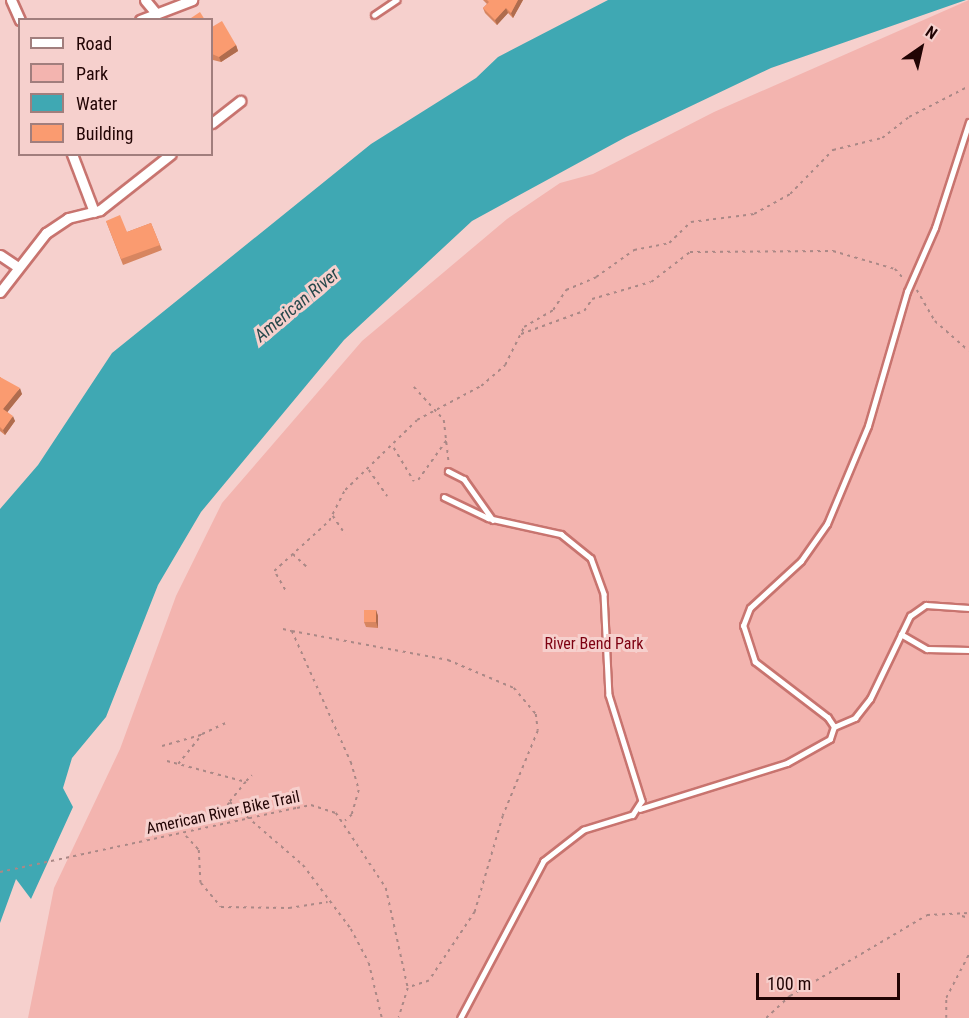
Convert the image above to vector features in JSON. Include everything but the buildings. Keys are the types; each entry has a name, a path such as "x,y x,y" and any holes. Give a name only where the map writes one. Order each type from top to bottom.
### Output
{"street":[{"path":"11,0 19,18"},
{"path":"145,0 156,13"},
{"path":"145,18 192,0"},
{"path":"213,122 240,101"},
{"path":"73,156 94,212"},
{"path":"0,292 18,267 59,224 94,212 168,156"},
{"path":"0,255 18,267"}],"lane":[{"path":"374,15 396,0"},
{"path":"834,727 755,662 742,626 750,608 801,561 827,524 868,426 910,284 969,122"},
{"path":"448,471 464,480 493,520"},
{"path":"444,497 493,520 561,534 596,566 604,594 609,695 642,797 640,809"},
{"path":"461,1018 544,861 584,830 640,809 700,794 808,754 830,739 834,727 855,718 870,699 910,616 926,605 969,608"},
{"path":"901,634 927,649 969,650"}],"path":[{"path":"285,590 272,576 332,515 345,490 393,447 408,428 436,408 481,386 505,365 520,334 553,310 566,290 596,277 634,250 669,243 691,222 754,214 790,194 832,150 882,138 909,117 969,86"},
{"path":"520,334 584,311 592,299 651,282 690,252 833,251 895,269 910,284 935,321 969,351"},
{"path":"414,387 436,408 448,437 448,471"},
{"path":"418,480 448,437"},
{"path":"393,447 414,481"},
{"path":"368,469 387,496"},
{"path":"332,515 345,534"},
{"path":"292,554 308,568"},
{"path":"284,630 467,666 514,688 536,714 537,731 502,816 475,912 429,981 408,988"},
{"path":"292,631 359,790 352,815 345,821 395,910 408,988 399,1018"},
{"path":"162,746 202,734 228,722"},
{"path":"178,765 202,734"},
{"path":"167,762 246,782"},
{"path":"217,816 252,775"},
{"path":"230,802 303,865 363,949 382,1018"},
{"name":"American River Bike Trail","path":"0,872 297,808 327,808 345,821"},
{"path":"186,836 199,850 201,883 221,907 289,908 328,902"},
{"path":"961,916 969,913"},
{"path":"766,1018 790,996 927,915 969,918"},
{"path":"946,1018 946,998 969,954"}],"green space":[{"name":"River Bend Park","path":"969,0 969,1018 28,1018 54,888 120,749 176,596 222,503 362,341 507,219 560,183 593,174 714,112"}],"water":[{"name":"American River","path":"608,0 966,0 771,68 626,137 472,221 344,340 201,512 158,585 106,717 72,758 63,788 73,807 31,899 16,879 0,923 0,509 38,465 112,353 371,144 476,78 498,57"}]}
